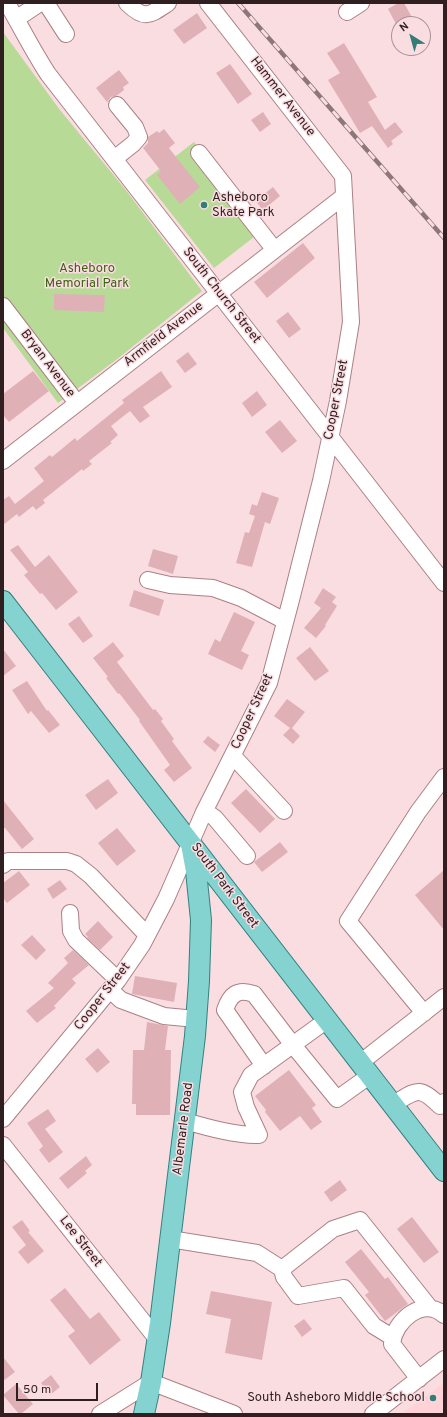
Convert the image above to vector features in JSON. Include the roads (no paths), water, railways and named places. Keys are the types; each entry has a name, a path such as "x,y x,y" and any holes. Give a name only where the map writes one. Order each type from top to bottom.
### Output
{"main road":[{"name":"South Park Street","path":"4,604 191,842 364,1070 392,1105 441,1161"},
{"name":"Albemarle Road","path":"144,1414 151,1382 157,1339 185,1121 196,1019 201,920 196,871 191,842"}],"street":[{"name":"South Church Street","path":"7,3 32,50 48,74 444,583"},
{"path":"16,19 40,3"},
{"path":"46,3 66,34"},
{"path":"127,3 133,9 145,15 150,15 168,3"},
{"name":"Hammer Avenue","path":"208,3 343,176 344,196"},
{"path":"347,12 361,3"},
{"path":"114,159 133,144 138,137 135,127 117,105"},
{"path":"199,153 274,250"},
{"name":"Armfield Avenue","path":"3,461 344,196"},
{"name":"Cooper Street","path":"3,1119 114,985 147,935 166,900 205,811 222,789 233,756 269,683 321,481 338,401 351,322 344,196"},
{"name":"Bryan Avenue","path":"3,306 77,403"},
{"path":"148,580 170,585 213,588 242,598 285,621"},
{"path":"233,756 284,811"},
{"path":"424,1013 348,921 418,812 444,777"},
{"path":"205,811 215,818 247,856"},
{"path":"5,861 67,861 76,864 91,876 147,935"},
{"path":"70,913 71,931 76,940 114,985 120,1000 164,1016 196,1019"},
{"path":"264,1066 225,1010 228,1000 237,993 247,991 254,994 337,1099 364,1070 424,1013 444,997"},
{"path":"185,1121 202,1126 250,1135 259,1134 246,1106 242,1092 251,1076 327,1020"},
{"path":"392,1105 416,1091 423,1092 443,1106"},
{"name":"Lee Street","path":"3,1145 157,1339"},
{"path":"282,1269 334,1229 360,1220 437,1312"},
{"path":"170,1239 257,1252 282,1269 284,1277 298,1296 344,1288 374,1326 392,1337"},
{"path":"419,1379 392,1344 392,1337 399,1324 418,1309 437,1312"},
{"path":"374,1414 444,1361"},
{"path":"100,1414 151,1382 234,1414"}],"railway":[{"path":"238,3 444,238"}],"place":[{"name":"Asheboro Skate Park","path":"204,205"},
{"name":"South Asheboro Middle School","path":"433,1398"}],"park label":[{"name":"Asheboro Memorial Park","path":"87,276"}]}
